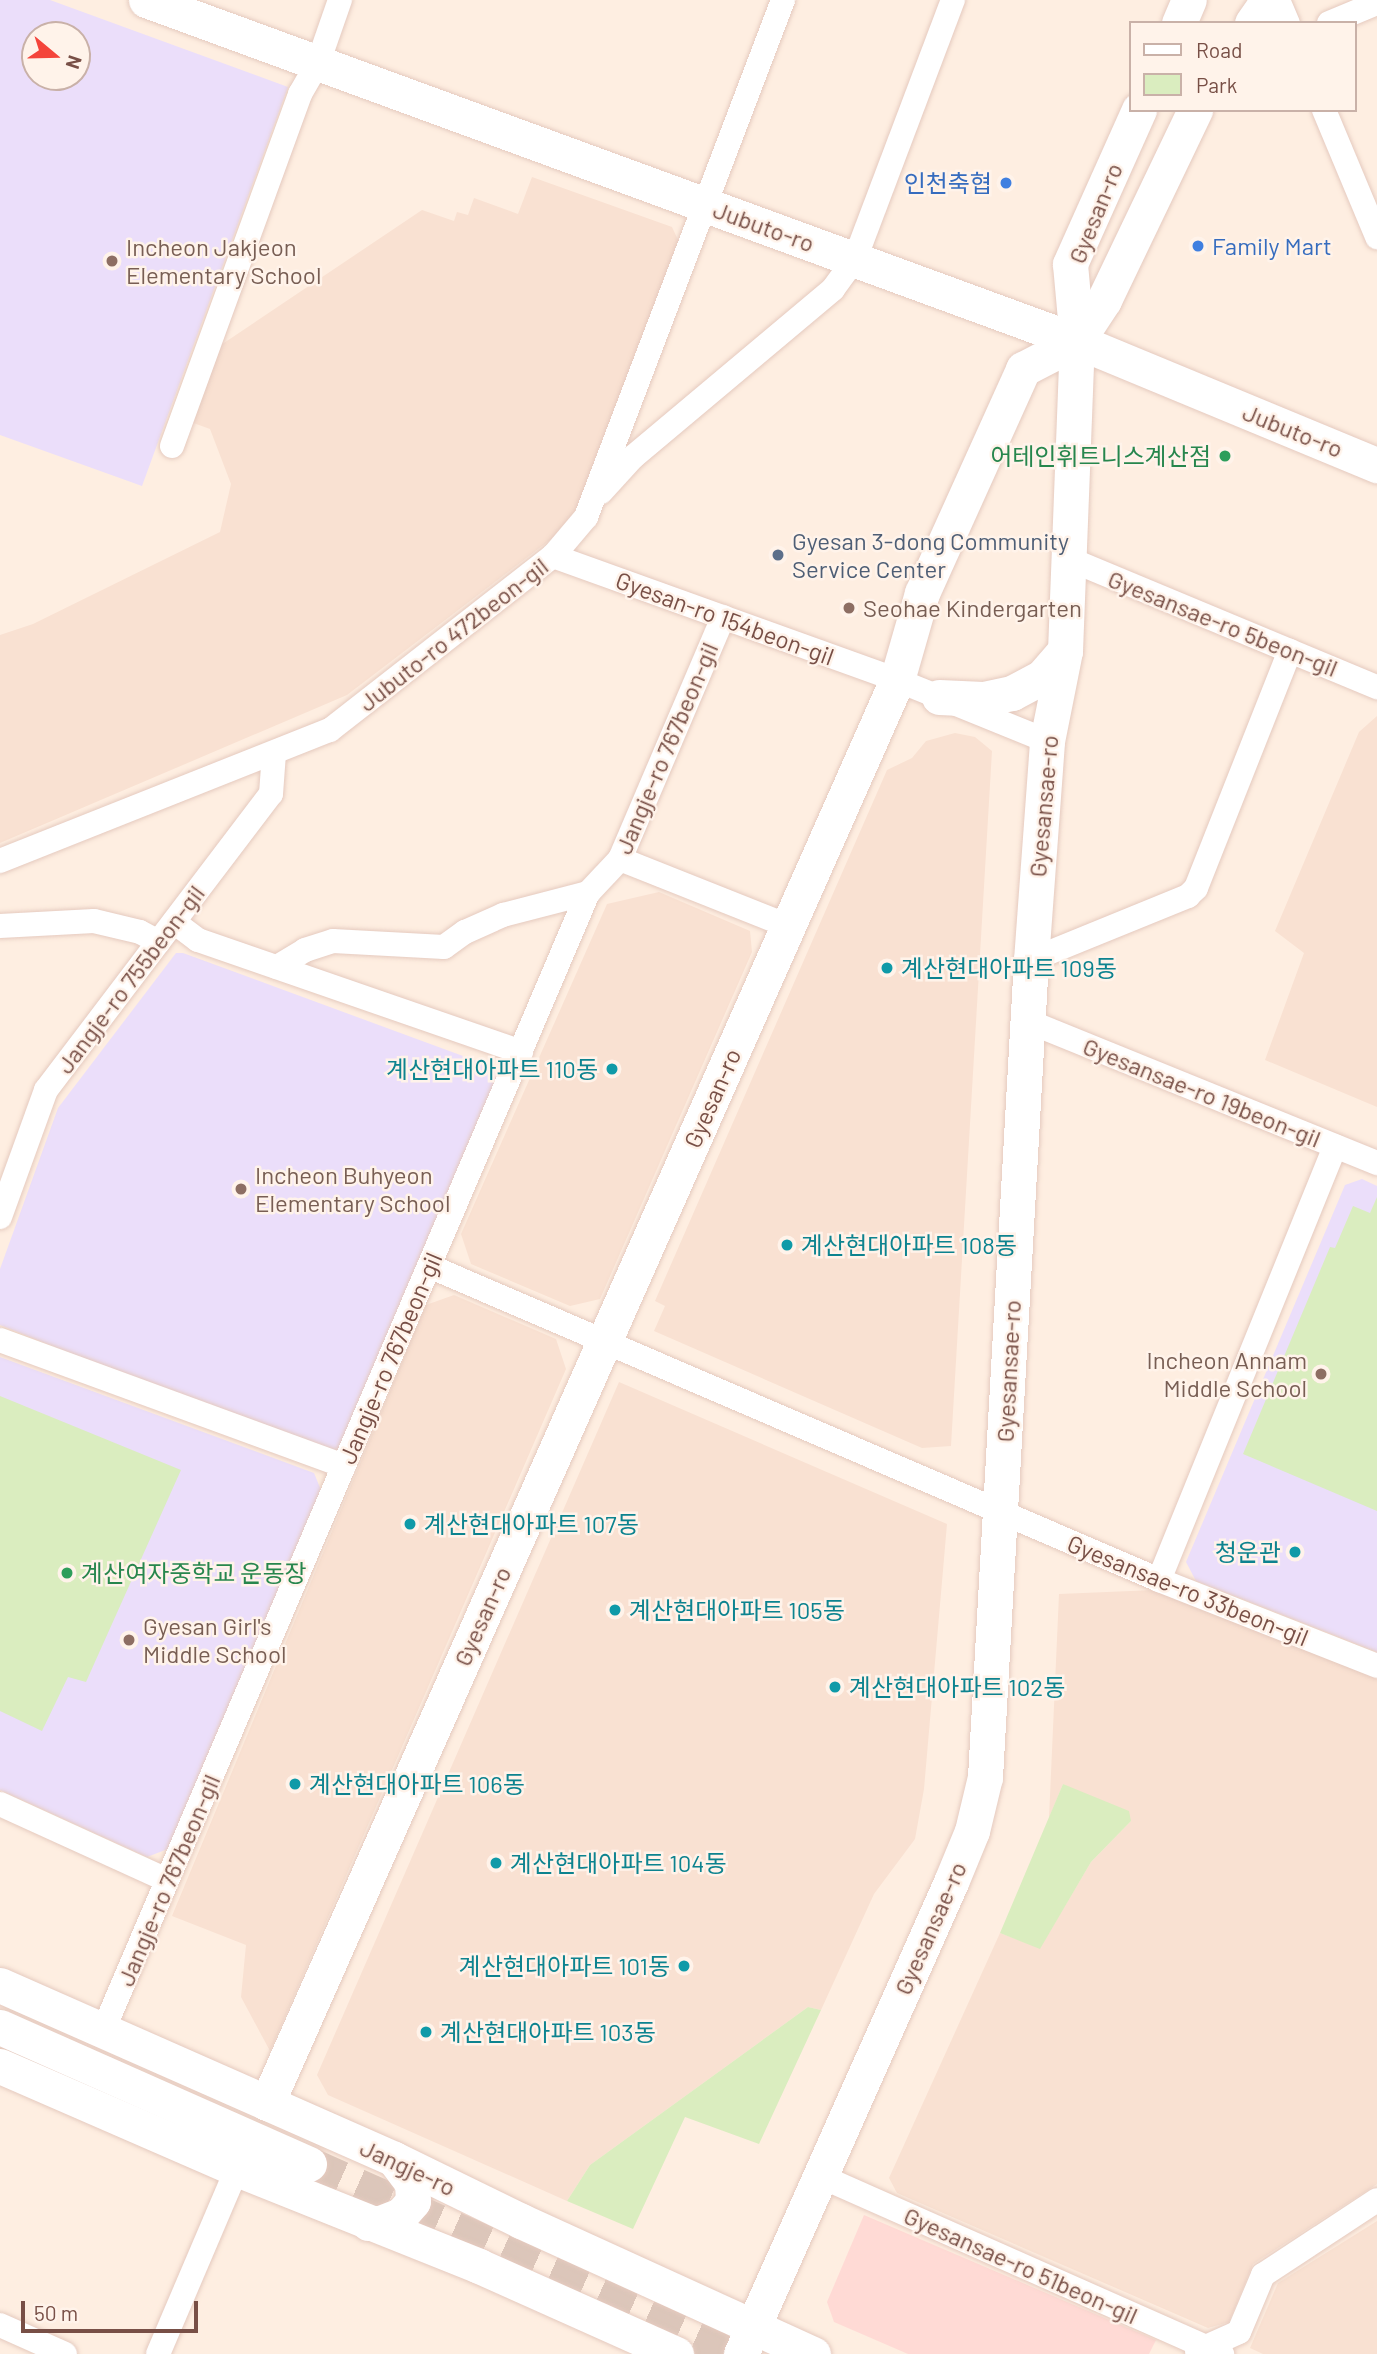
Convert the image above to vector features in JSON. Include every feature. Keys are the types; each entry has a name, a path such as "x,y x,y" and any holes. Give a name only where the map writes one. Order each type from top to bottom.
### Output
{"street":[{"name":"Jubuto-ro","path":"146,0 1077,341 1377,465"},
{"path":"172,446 300,94 318,63 340,0"},
{"name":"Jubuto-ro 472beon-gil","path":"0,862 330,730 554,556 586,517 592,503 783,0"},
{"path":"592,503 633,457 833,289 855,259 953,0"},
{"path":"1180,21 1189,0"},
{"path":"1253,21 1268,0"},
{"path":"1278,0 1287,21"},
{"path":"1334,21 1377,3"},
{"name":"Gyesan-ro","path":"267,2103 897,680 922,593 1023,369 1077,341 1070,264 1138,112"},
{"path":"1077,341 1104,300 1194,112"},
{"path":"1325,112 1377,236"},
{"name":"Gyesansae-ro","path":"747,2340 972,1831 985,1777 1031,960 1047,741 1065,651 1077,341"},
{"name":"Gyesan-ro 154beon-gil","path":"554,556 897,680 1047,741"},
{"name":"Gyesansae-ro 5beon-gil","path":"1069,559 1377,687"},
{"name":"Jangje-ro 767beon-gil","path":"103,2031 588,892 621,859 723,617"},
{"path":"939,697 983,699 1012,693 1042,677 1065,651"},
{"path":"1031,960 1188,896 1196,888 1290,651"},
{"name":"Jangje-ro 755beon-gil","path":"0,1217 46,1090 271,794 274,753"},
{"path":"621,859 788,926"},
{"path":"277,967 304,950 333,941 444,947 465,932 503,915 588,892"},
{"path":"0,926 94,920 140,932 159,942"},
{"path":"174,922 198,940 521,1052"},
{"name":"Gyesansae-ro 19beon-gil","path":"1027,1021 1377,1163"},
{"path":"1159,1580 1335,1146"},
{"name":"Gyesansae-ro 33beon-gil","path":"429,1266 1159,1580 1377,1666"},
{"path":"0,1340 344,1466"},
{"path":"0,1804 167,1880"},
{"name":"Jangje-ro","path":"0,1985 394,2159 521,2221 747,2340 813,2354"},
{"path":"0,2027 309,2164"},
{"path":"0,2066 237,2169 480,2266 676,2354"},
{"path":"368,2223 380,2223 401,2215 413,2201 412,2183 394,2159"},
{"path":"158,2354 237,2169"},
{"name":"Gyesansae-ro 51beon-gil","path":"820,2176 1205,2352"},
{"path":"1205,2352 1239,2332 1263,2275 1377,2200"},
{"path":"0,2325 65,2354"}],"shaded area":[{"name":"Incheon Jakjeon Elementary School","path":"0,0 50,0 288,87 142,486 0,435"},
{"path":"532,177 672,227 679,242 572,523 347,695 0,843 0,635 33,624 220,532 231,484 210,429 188,421 215,349 422,210 454,221 457,212 468,215 474,198 518,214"},
{"path":"1377,716 1377,1107 1265,1060 1304,953 1275,931 1359,732"},
{"path":"955,733 975,737 992,751 951,1446 922,1448 654,1331 665,1306 655,1301 887,770 912,758 926,741"},
{"path":"659,892 750,931 752,952 600,1299 570,1306 471,1264 461,1234 607,904"},
{"name":"Incheon Buhyeon Elementary School","path":"176,953 183,953 501,1070 340,1461 0,1325 0,1269 58,1108"},
{"name":"Incheon Annam Middle School","path":"1362,1179 1377,1186 1377,1652 1196,1581 1186,1562 1345,1185"},
{"path":"454,1295 556,1339 566,1369 270,2051 241,1997 246,1945 172,1916 426,1305"},
{"name":"Gyesan Girl's Middle School","path":"0,1357 314,1473 321,1490 173,1847 147,1857 0,1790"},
{"path":"619,1382 947,1524 924,1789 915,1839 874,1894 821,2010 808,2007 590,2165 567,2201 328,2095 317,2075"},
{"path":"1155,1590 1377,1679 1377,2184 1253,2264 1229,2322 1208,2328 897,2193 889,2178 1000,1933 1040,1948 1091,1862 1131,1821 1063,1784 1049,1818 1059,1594"},
{"path":"864,2215 1156,2340 1149,2354 908,2354 834,2322 827,2302"},
{"path":"1377,2221 1377,2354 1263,2354 1250,2348 1278,2283"}],"green space":[{"path":"1377,1197 1377,1511 1243,1454 1330,1247 1335,1248 1353,1206 1370,1213"},
{"name":"계산여자중학교 운동장","path":"0,1396 181,1470 86,1682 68,1677 42,1731 0,1711"},
{"path":"1063,1784 1129,1811 1131,1821 1091,1862 1040,1949 1000,1933"},
{"path":"808,2007 821,2010 759,2144 685,2117 633,2229 567,2201 590,2165"}],"tunnel":[{"path":"309,2164 737,2354"}],"place":[{"name":"인천축협","path":"1006,183"},
{"name":"Family Mart","path":"1198,246"},
{"name":"Incheon Jakjeon Elementary School","path":"112,261"},
{"name":"어테인휘트니스계산점","path":"1225,456"},
{"name":"Gyesan 3-dong Community Service Center","path":"778,555"},
{"name":"Seohae Kindergarten","path":"849,608"},
{"name":"계산현대아파트 109동","path":"887,968"},
{"name":"계산현대아파트 110동","path":"612,1069"},
{"name":"Incheon Buhyeon Elementary School","path":"241,1189"},
{"name":"계산현대아파트 108동","path":"787,1245"},
{"name":"Incheon Annam Middle School","path":"1321,1374"},
{"name":"계산현대아파트 107동","path":"410,1524"},
{"name":"청운관","path":"1295,1552"},
{"name":"계산여자중학교 운동장","path":"67,1573"},
{"name":"계산현대아파트 105동","path":"615,1610"},
{"name":"Gyesan Girl's Middle School","path":"129,1640"},
{"name":"계산현대아파트 102동","path":"835,1687"},
{"name":"계산현대아파트 106동","path":"295,1784"},
{"name":"계산현대아파트 104동","path":"496,1863"},
{"name":"계산현대아파트 101동","path":"684,1966"},
{"name":"계산현대아파트 103동","path":"426,2032"}]}
